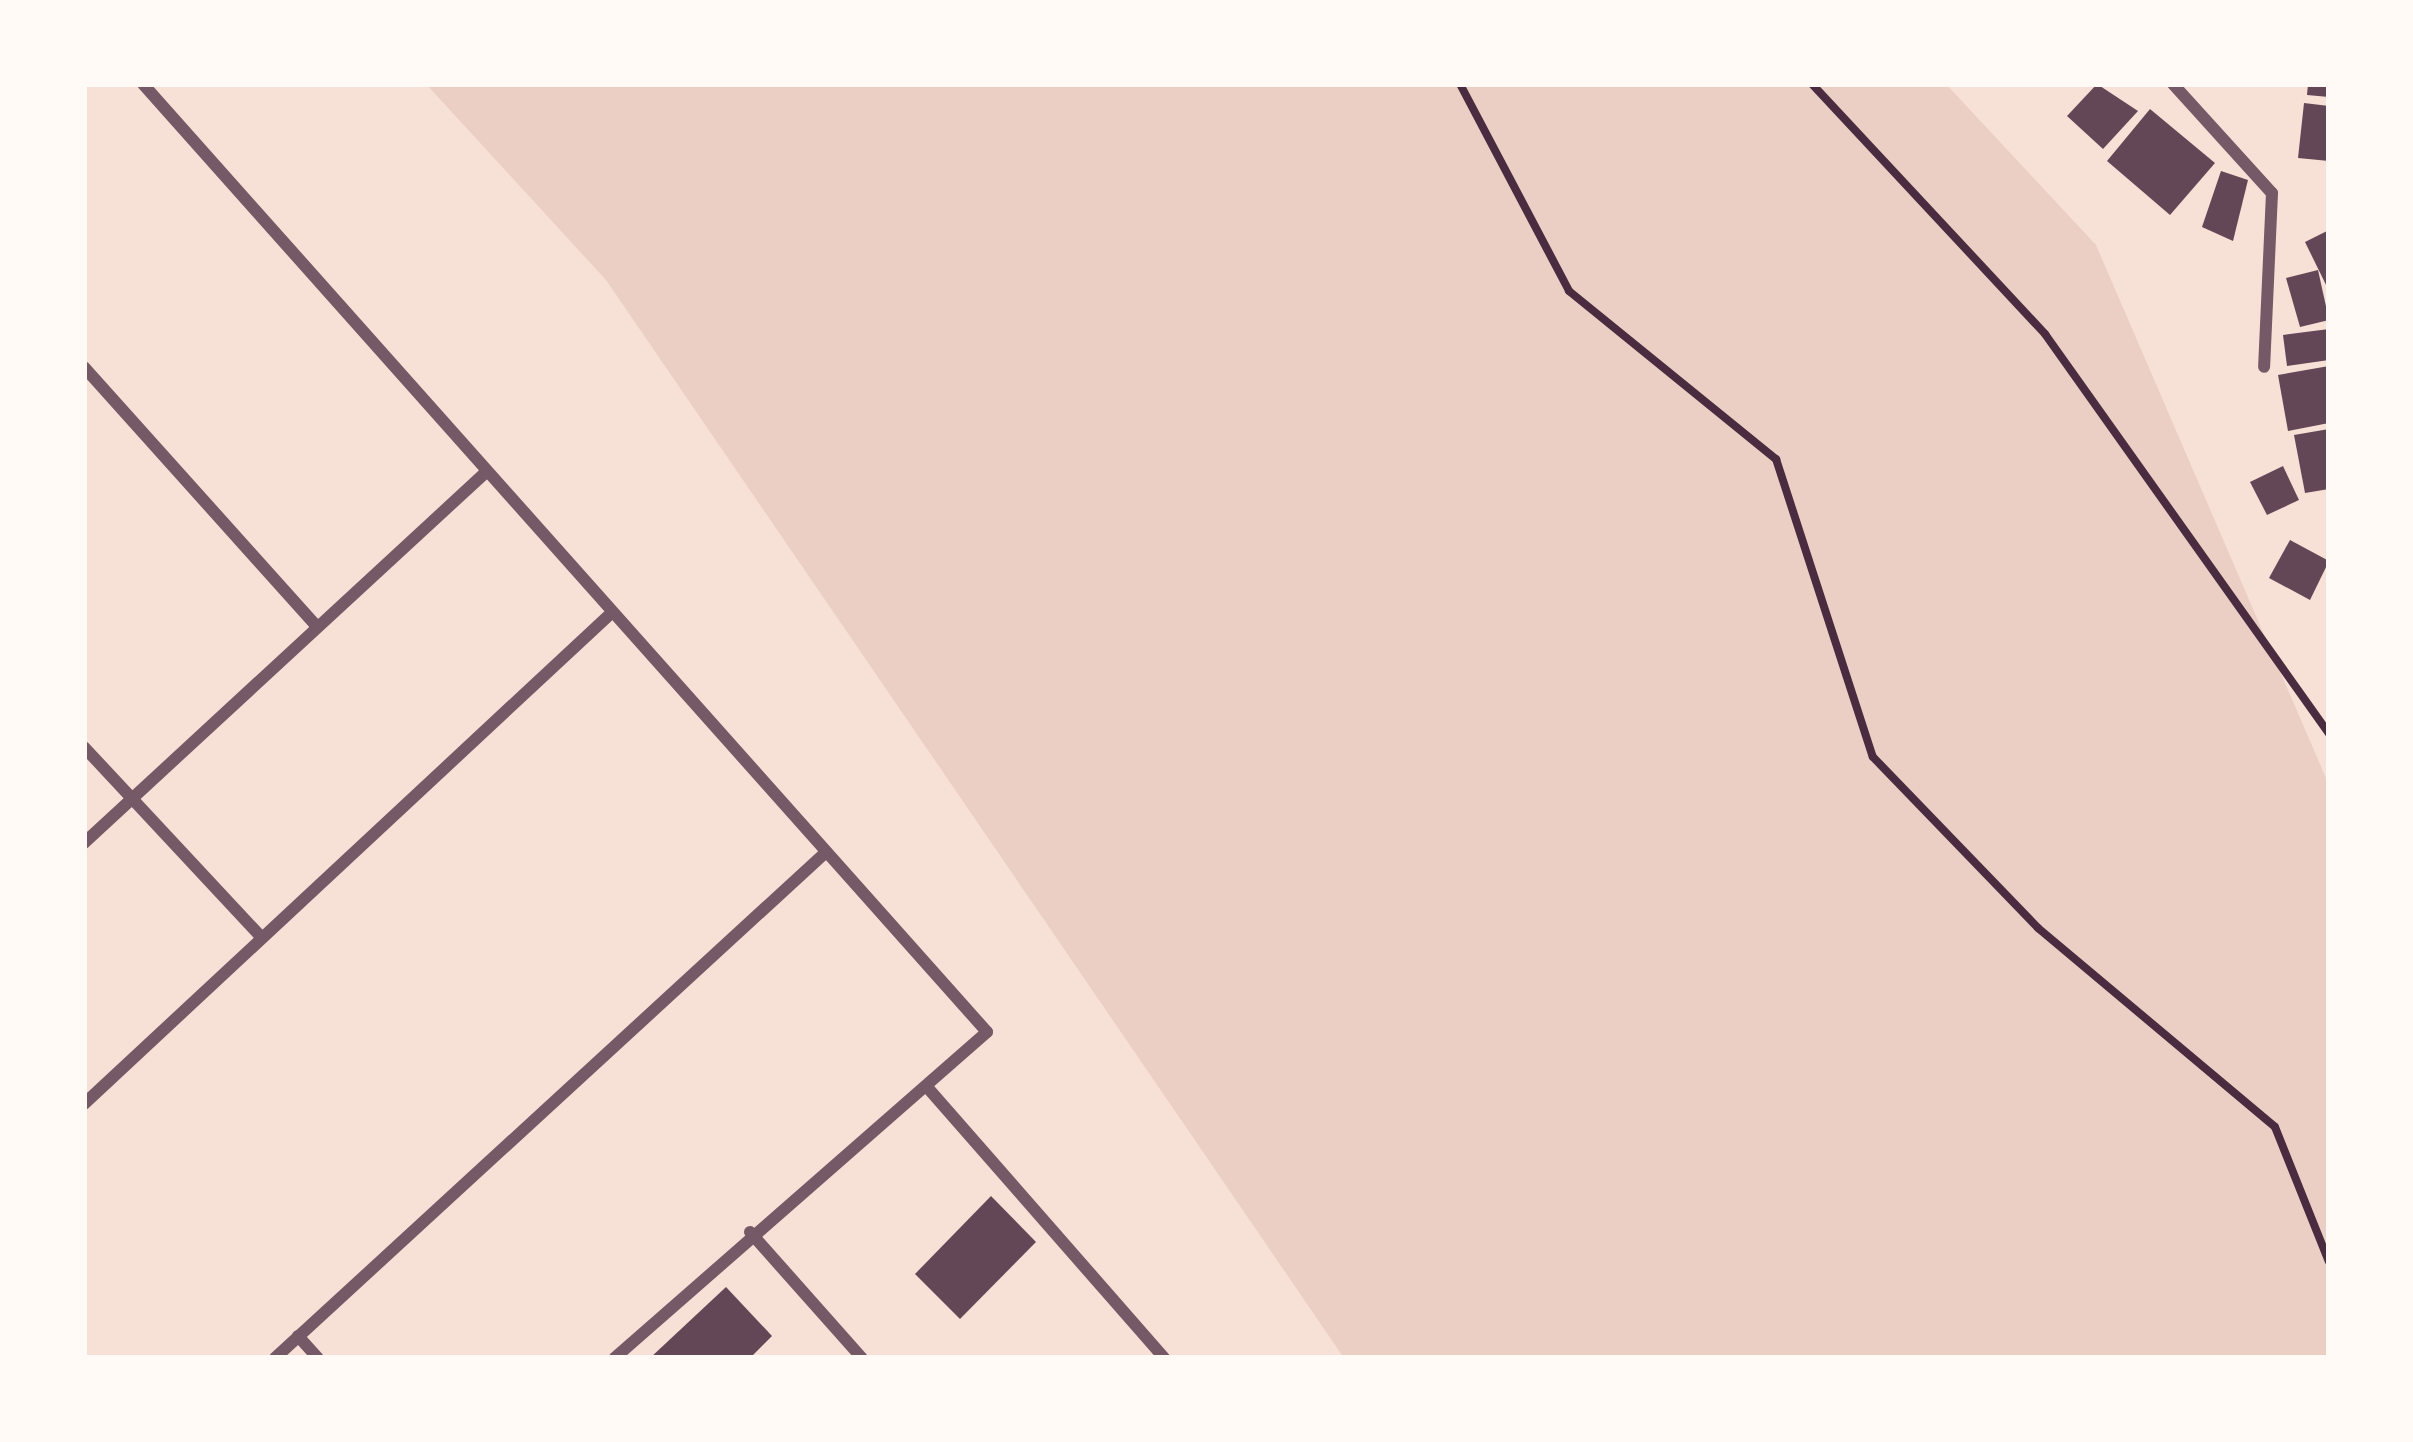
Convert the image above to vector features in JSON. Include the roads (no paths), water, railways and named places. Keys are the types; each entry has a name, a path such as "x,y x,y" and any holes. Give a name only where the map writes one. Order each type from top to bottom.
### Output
{"street":[{"path":"142,84 608,616 987,1032 750,1232 615,1358"},
{"path":"2173,84 2272,193 2264,367"},
{"path":"84,367 316,626"},
{"path":"84,843 485,473"},
{"path":"84,1104 608,616"},
{"path":"84,747 262,938"},
{"path":"275,1358 826,851"},
{"path":"927,1087 1164,1358"},
{"path":"750,1232 862,1358"},
{"path":"298,1336 318,1358"}]}
